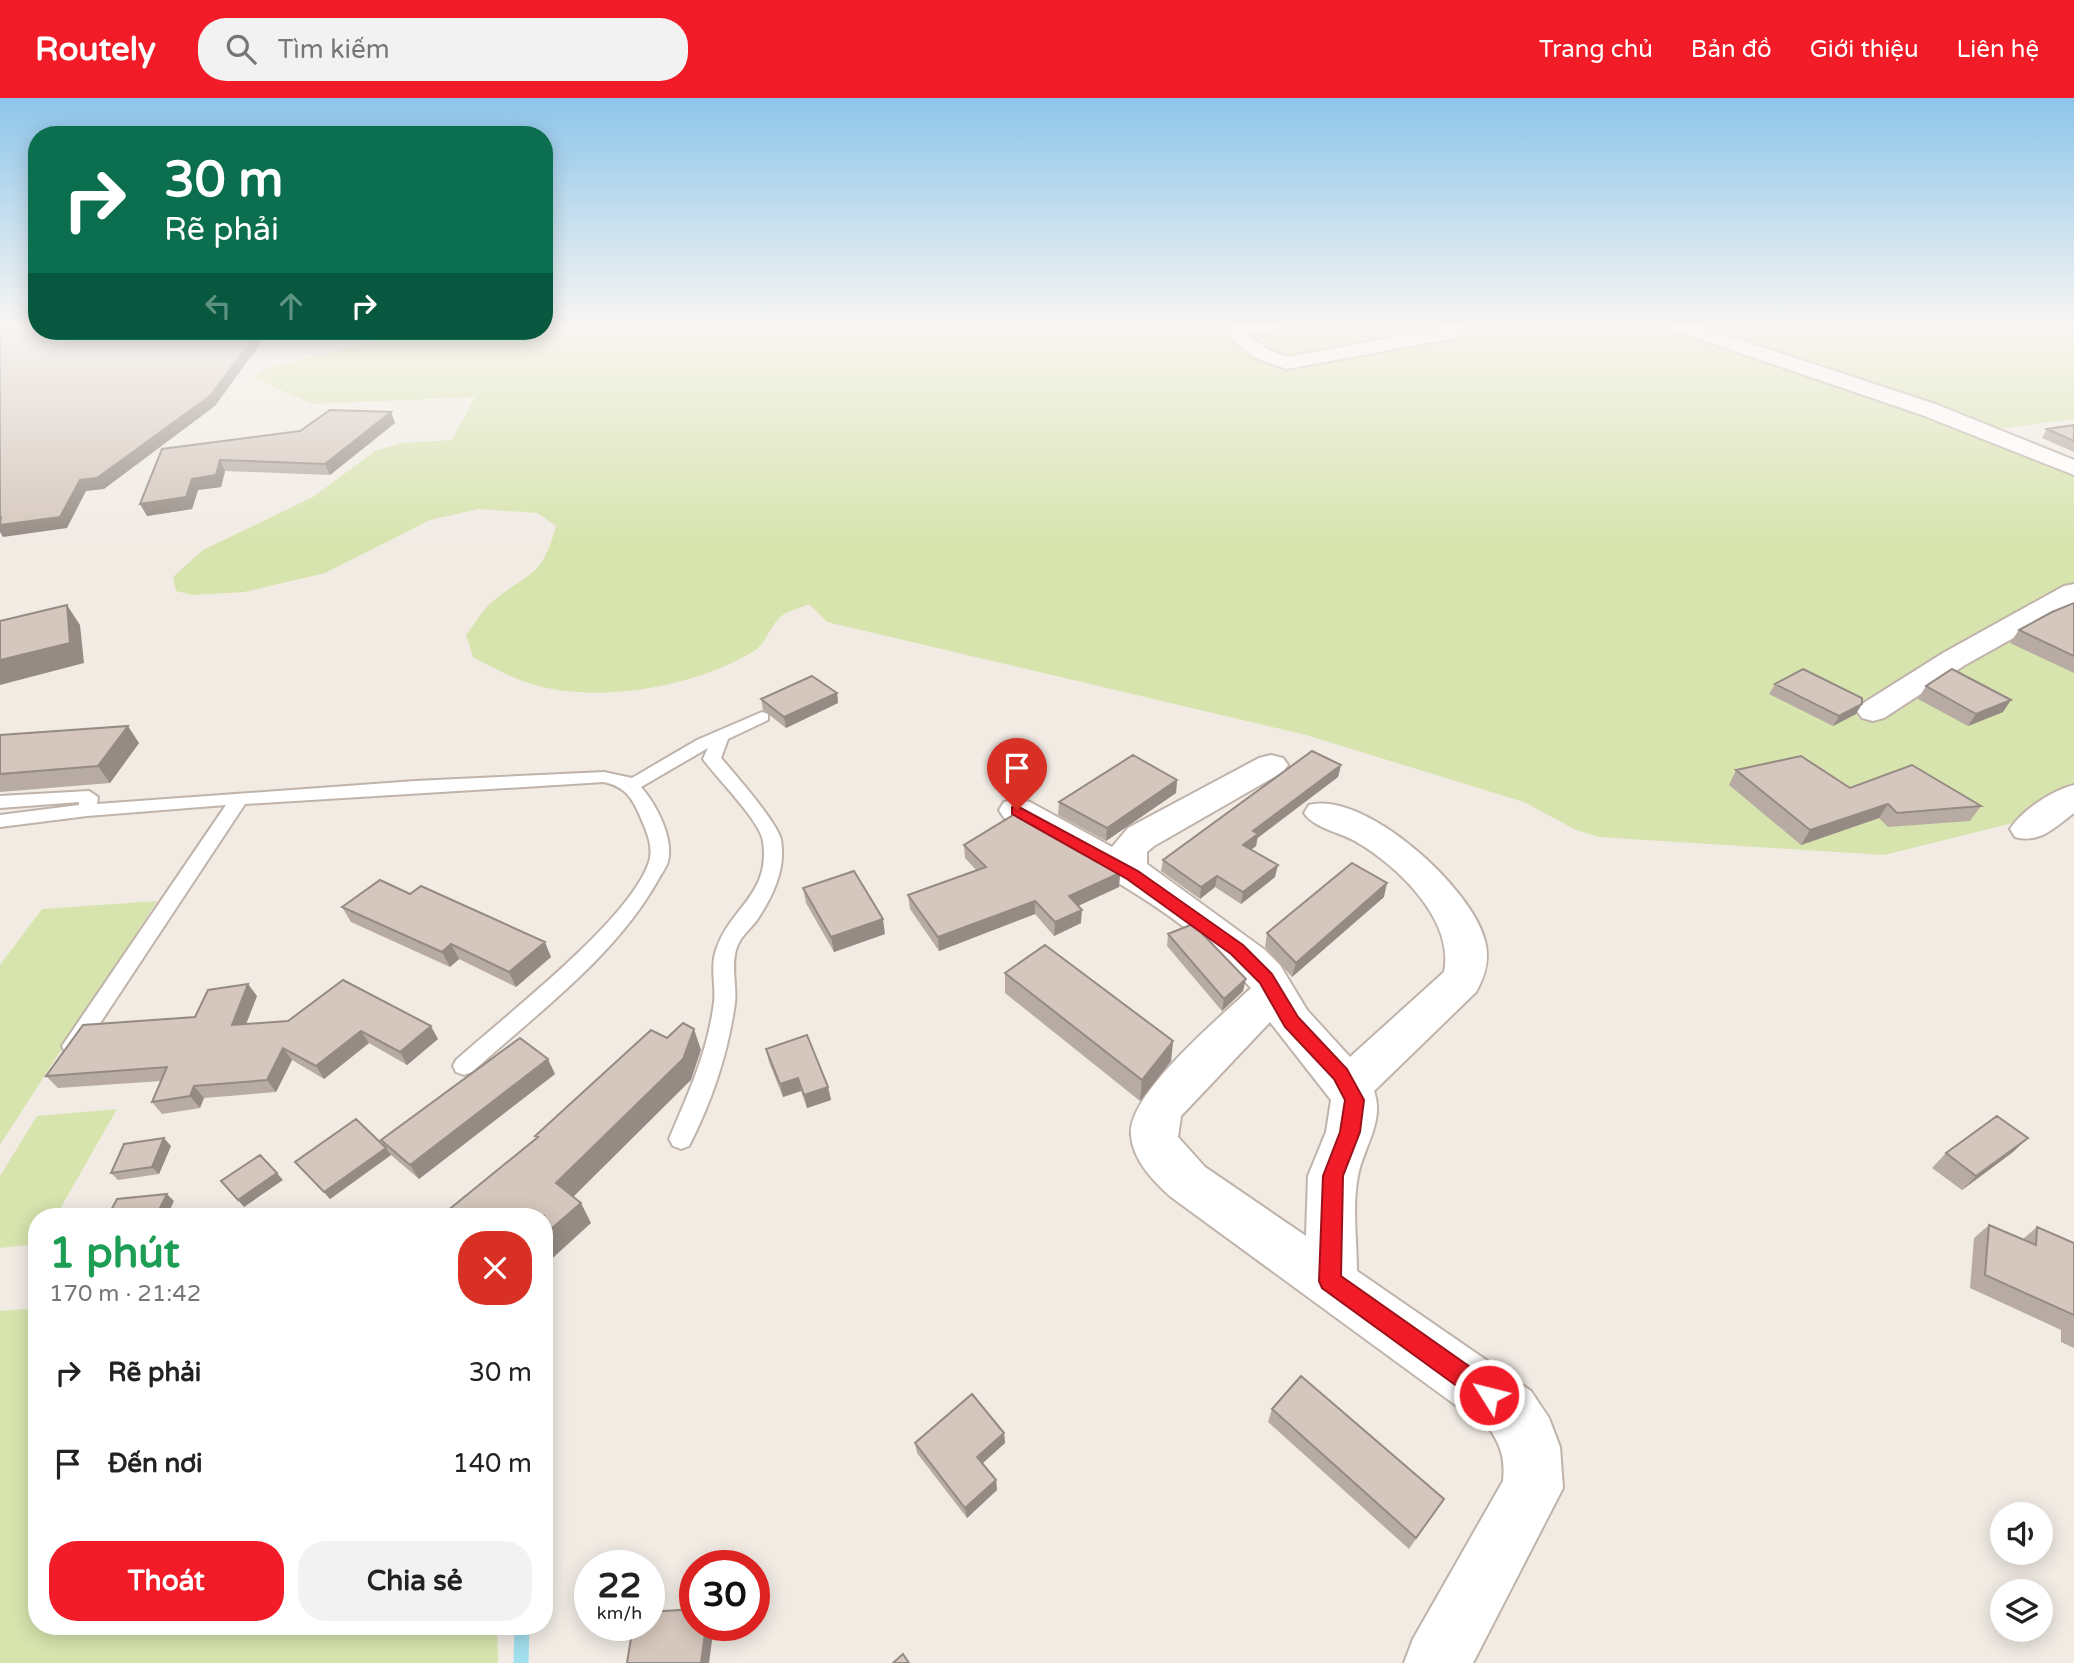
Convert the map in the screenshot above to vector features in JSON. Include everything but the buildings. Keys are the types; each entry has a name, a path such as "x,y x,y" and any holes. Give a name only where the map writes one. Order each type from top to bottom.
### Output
{"street":[{"path":"1894,398 2074,468"},
{"path":"1873,711 1954,659 2074,592"},
{"path":"1133,875 1128,868 1126,856 1130,845 1271,765"},
{"path":"2028,829 2074,796"},
{"path":"1017,810 1133,875 1237,949 1254,964 1292,1022 1349,1086 1354,1100 1350,1132 1333,1176 1330,1281"},
{"path":"1322,813 1377,838 1398,854 1447,909 1464,935 1466,973 1461,981 1349,1086"},
{"path":"1274,991 1164,1104 1152,1121 1154,1134 1168,1163 1188,1182 1511,1411 1527,1432 1535,1458 1533,1488 1437,1663"}],"lane":[{"path":"631,786 712,740 762,717"},
{"path":"681,1139 715,1057 724,999 722,980 725,952 733,932 749,916 772,875 772,838 712,759 712,740"},
{"path":"0,821 87,810 239,799 604,777 627,782 642,799 659,838 659,861 638,898 597,946 464,1066"},
{"path":"0,802 86,795 89,797 87,810"},
{"path":"61,1064 239,799"}],"green space":[{"path":"299,398 451,398 312,404"},
{"path":"474,398 2074,398 2074,419 1990,430 2074,472 2074,787 2021,821 1884,855 1599,837 1576,830 1524,802 1306,735 827,622 809,604 780,617 762,644 754,651 706,674 651,688 623,691 595,693 542,687 515,678 473,657 466,635 489,605 540,565 556,526 537,513 479,509 430,520 325,573 244,592 193,595 176,591 173,577 203,550 313,497 375,451 402,443 452,440"},
{"path":"157,901 0,1145 0,965 42,909"},
{"path":"117,1109 61,1208 28,1208 28,1245 0,1248 0,1176 37,1116"},
{"path":"28,1309 28,1635 497,1635 498,1663 0,1663 0,1311"}],"waterway":[{"path":"521,1663 522,1635"}],"route":[{"path":"1017,810 1133,875 1237,949 1272,985 1292,1022 1340,1074 1349,1086 1354,1100 1350,1132 1333,1176 1330,1281 1489,1395"}]}
